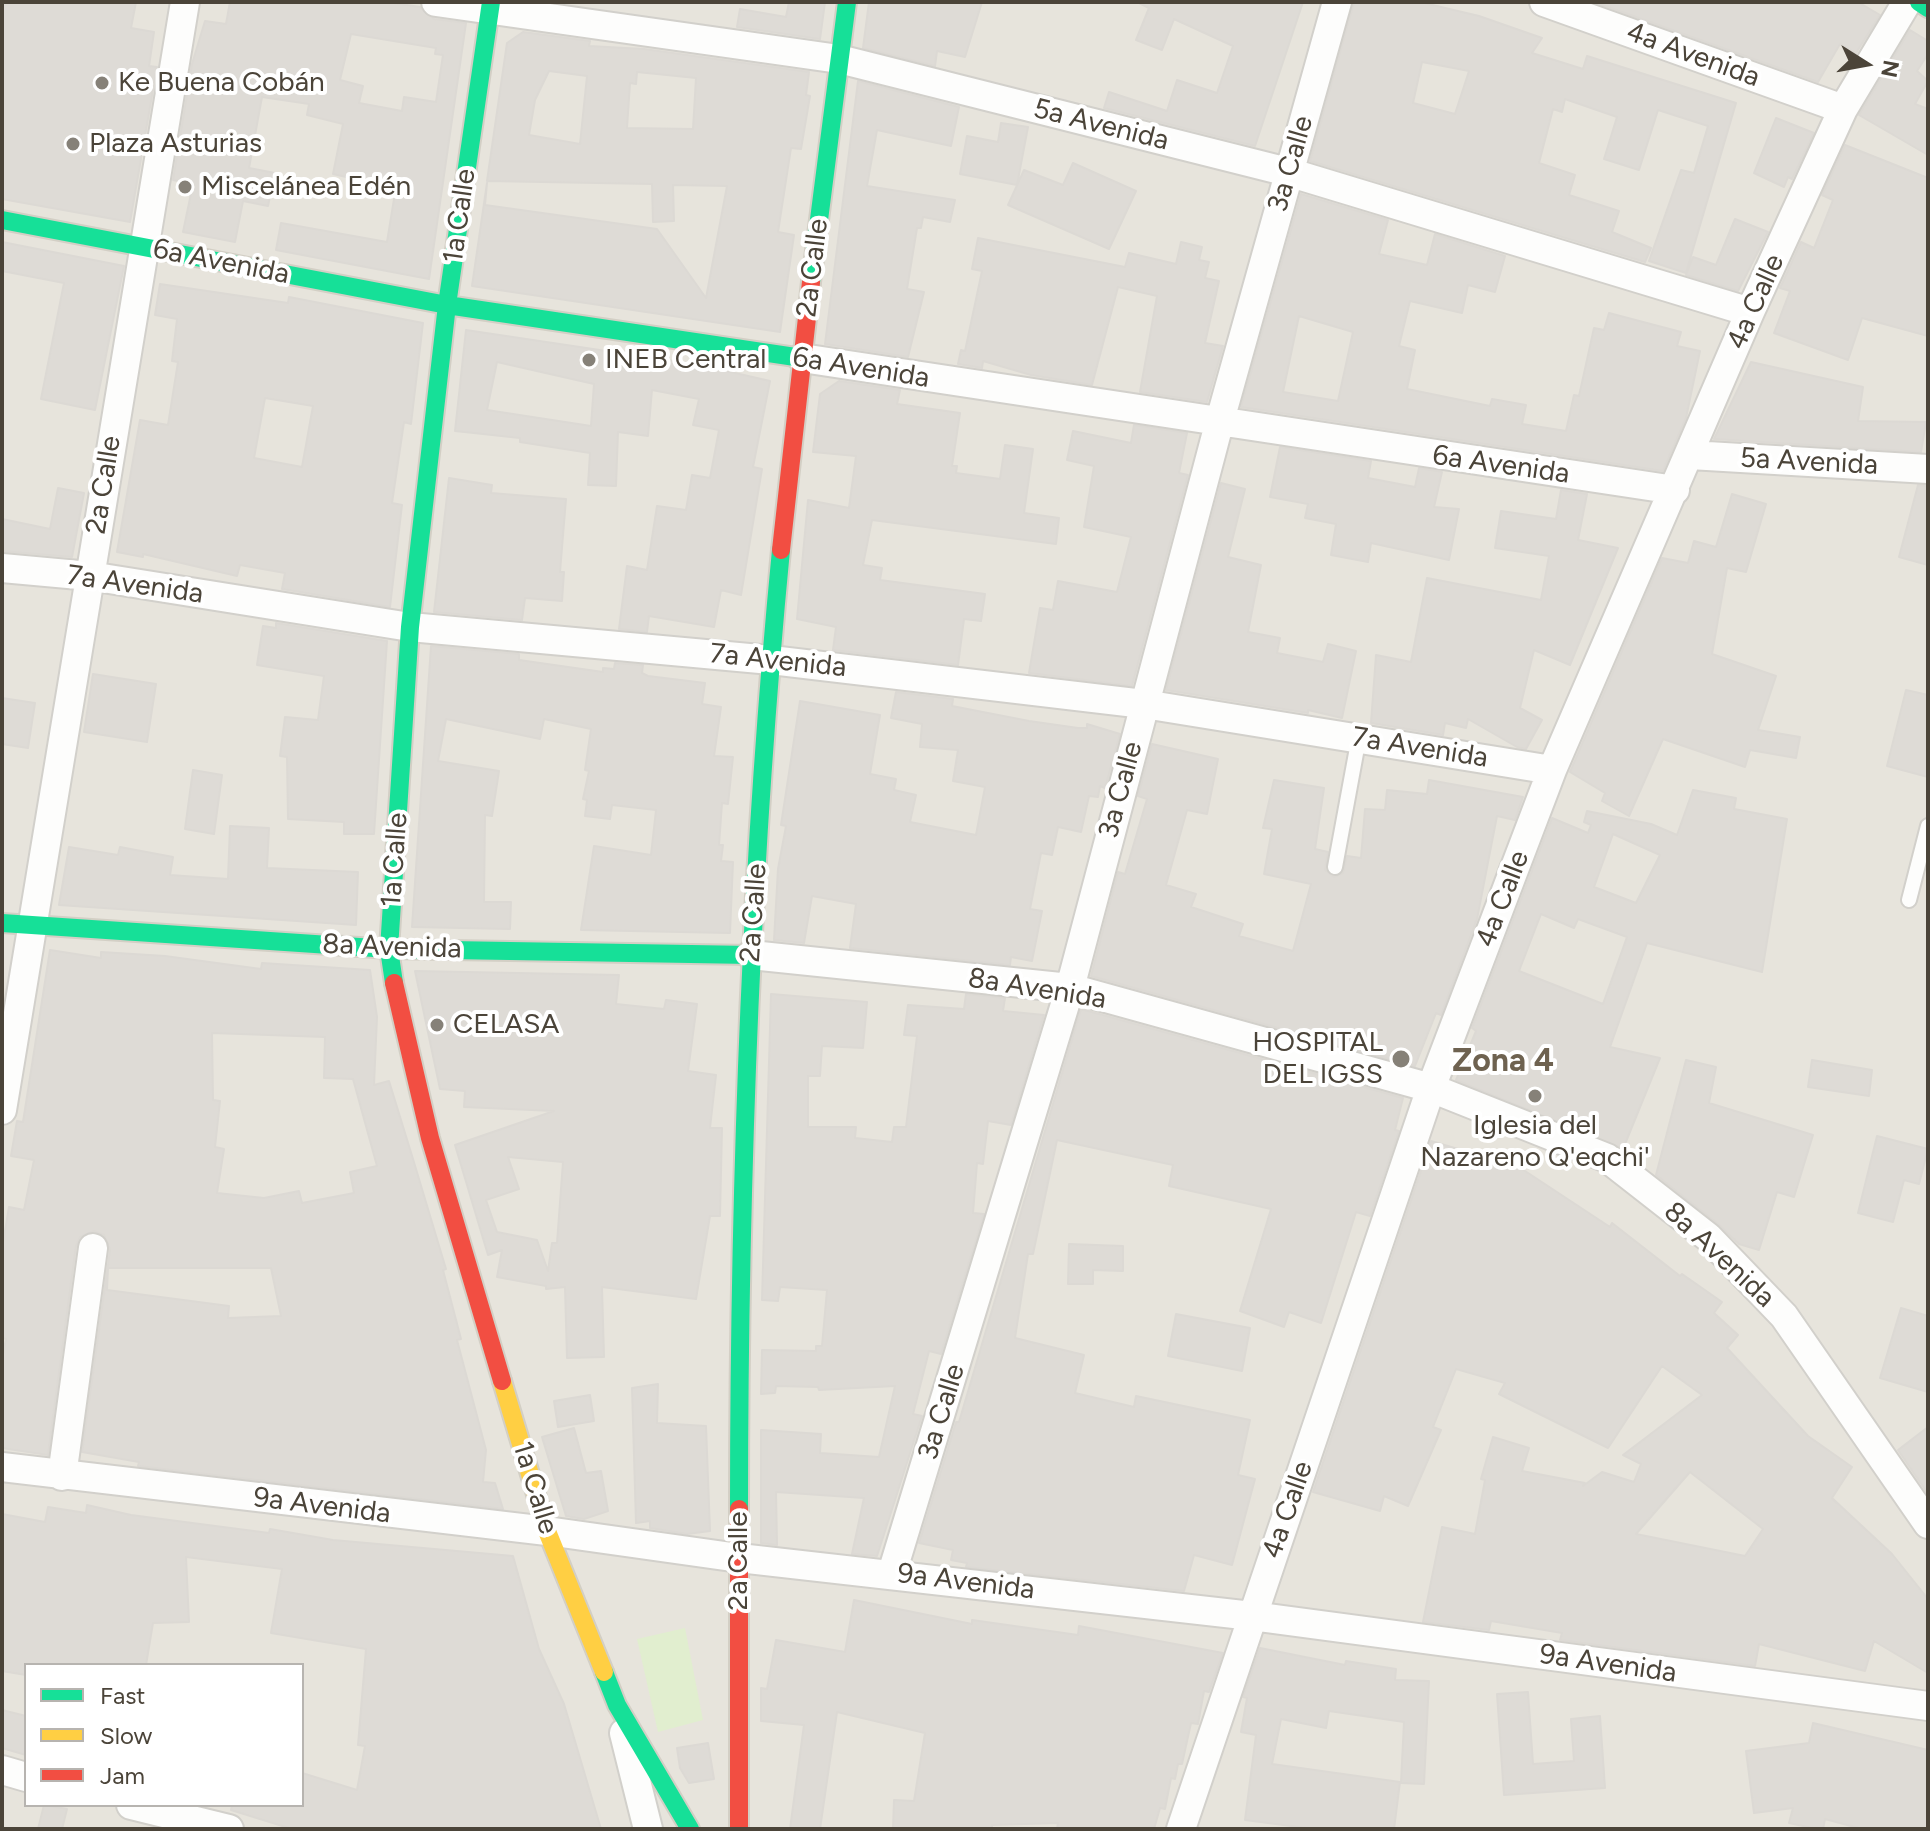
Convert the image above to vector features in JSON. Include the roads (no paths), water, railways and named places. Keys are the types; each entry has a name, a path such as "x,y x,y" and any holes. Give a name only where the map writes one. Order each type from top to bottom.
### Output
{"main road":[{"name":"2a Calle","path":"739,1829 742,1237 751,955 771,660 802,358 847,2"},
{"path":"1919,2 1928,8"},
{"name":"1a Calle","path":"490,6 447,305 410,627 389,949 400,1019 430,1138 547,1531 617,1705"},
{"name":"6a Avenida","path":"2,220 447,305 802,358"},
{"name":"8a Avenida","path":"2,923 389,949 751,955"},
{"path":"617,1705 690,1829"}],"street":[{"name":"2a Calle","path":"2,1110 185,2"},
{"name":"5a Avenida","path":"436,2 490,6 839,59 1288,172 1750,312"},
{"name":"3a Calle","path":"892,1573 1070,988 1219,424 1337,2"},
{"name":"4a Avenida","path":"1544,2 1843,109"},
{"name":"4a Calle","path":"1181,1829 1431,1088 1552,770 1750,312 1843,109 1907,2"},
{"name":"6a Avenida","path":"802,358 1219,424 1675,490"},
{"name":"5a Avenida","path":"1690,455 1928,469"},
{"name":"7a Avenida","path":"2,568 90,576 410,627 771,660 1144,704 1552,770"},
{"name":"8a Avenida","path":"751,955 1070,988 1431,1088 1607,1158 1708,1237 1784,1316 1928,1524"},
{"path":"62,1476 93,1248"},
{"name":"9a Avenida","path":"2,1467 547,1531 739,1558 1252,1616 1928,1706"},
{"name":"1a Calle","path":"617,1705 648,1829"},
{"path":"2,1770 24,1776"},
{"path":"139,1807 229,1829"}],"lane":[{"path":"1335,867 1359,737"},
{"path":"1909,900 1928,826"}],"place":[{"name":"Ke Buena Cobán","path":"102,83"},
{"name":"Plaza Asturias","path":"73,144"},
{"name":"Miscelánea Edén","path":"185,187"},
{"name":"INEB Central","path":"589,360"},
{"name":"CELASA","path":"437,1025"},
{"name":"HOSPITAL DEL IGSS","path":"1401,1059"},
{"name":"Iglesia del Nazareno Q'eqchi'","path":"1535,1096"}],"district":[{"name":"Zona 4","path":"1503,1062"}]}
